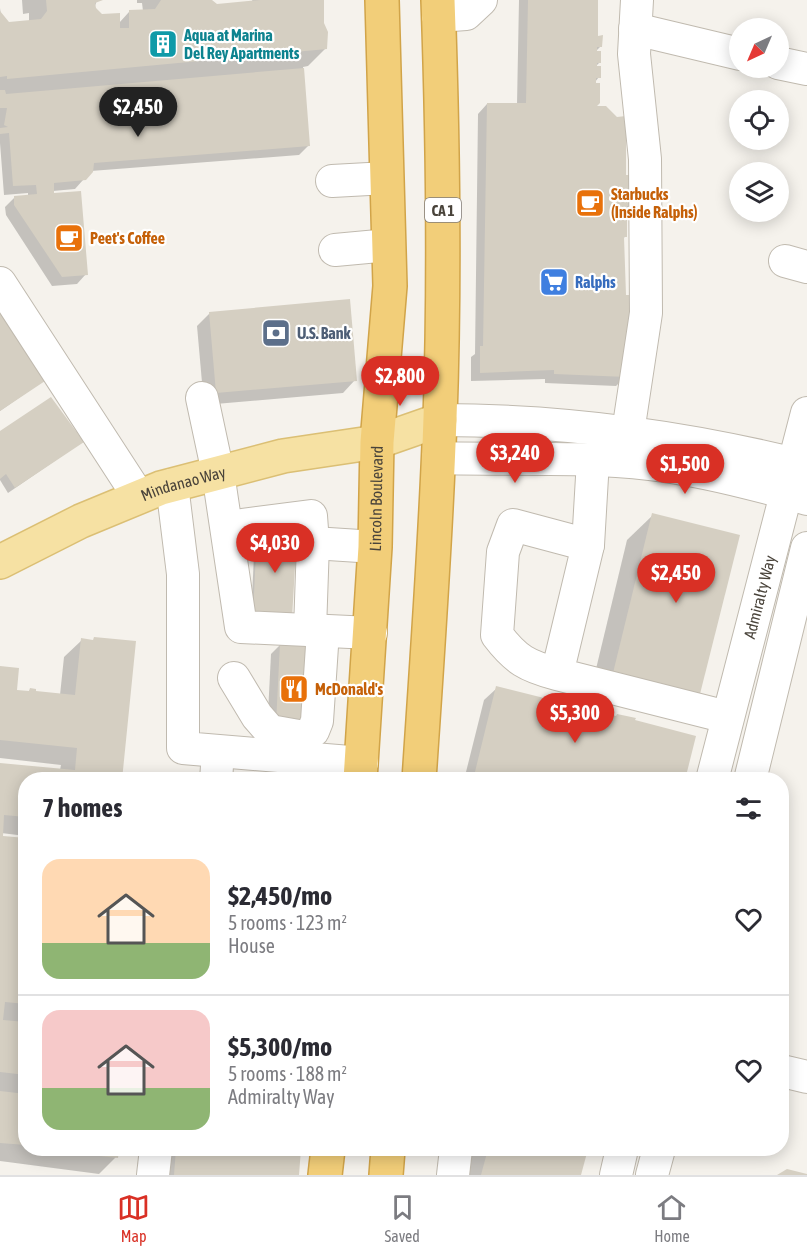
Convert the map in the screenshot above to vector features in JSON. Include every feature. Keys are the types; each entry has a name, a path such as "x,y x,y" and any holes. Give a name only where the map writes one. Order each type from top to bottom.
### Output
{"highway":[{"name":"Lincoln Boulevard","path":"361,771 371,633 377,442 390,286 382,0"},
{"name":"CA 1","path":"418,772 440,420 443,141 438,8"},
{"path":"325,1175 327,1156"},
{"path":"386,1175 387,1156"}],"main road":[{"name":"Mindanao Way","path":"0,562 81,521 172,485 283,456 377,442 440,420"},
{"name":"Mindanao Way","path":"377,442 438,458"}],"street":[{"path":"438,8 466,14 481,0"},
{"path":"628,432 646,313 646,181 634,54 636,15 729,50"},
{"path":"789,65 807,69"},
{"path":"332,181 387,178"},
{"path":"335,250 389,245"},
{"path":"0,283 139,497"},
{"path":"202,398 218,473 241,627 233,689 270,731 304,737 314,731 317,721 314,543 311,516 227,527"},
{"name":"Admiralty Way","path":"714,772 727,717 798,481 807,413"},
{"name":"Mindanao Way","path":"440,420 628,432 798,481"},
{"name":"Mindanao Way","path":"438,458 593,460 650,464 698,472 798,481"},
{"path":"557,674 588,545 593,460"},
{"path":"172,485 183,574 183,748 217,766 361,771"},
{"path":"588,545 513,525 503,552 497,635 510,652 529,667 727,717"},
{"path":"314,543 375,547"},
{"path":"752,772 807,548"},
{"path":"241,627 371,633"},
{"path":"789,1073 807,1077"},
{"path":"153,1175 155,1156"},
{"path":"453,1175 455,1156"},
{"path":"616,1175 620,1156"},
{"path":"652,1175 657,1156"}],"building":[{"name":"Aqua at Marina Del Rey Apartments","path":"46,0 103,0 95,3 96,8 102,14 120,13 120,28 129,28 129,10 155,9 161,0 212,0 217,4 260,0 324,0 324,23 328,32 327,49 7,79 7,76 0,77 0,11 9,22 41,19 47,11"},
{"path":"528,0 598,0 598,36 603,35 602,47 597,47 597,51 601,51 601,63 597,63 597,66 601,66 601,78 596,78 596,83 600,83 600,103 597,106 606,106 617,117 626,116 626,175 632,175 632,206 627,206 627,237 624,237 626,295 631,295 627,377 554,374 554,370 480,373 480,346 483,346 487,103 526,103"},
{"path":"304,68 310,146 94,163 93,172 86,180 54,183 54,193 81,191 88,275 62,277 14,205 14,196 37,194 36,185 13,186 9,133 0,134 0,128 8,127 4,125 7,108 0,108 0,90 5,90 6,94"},
{"path":"350,299 357,381 216,393 209,312"},
{"path":"0,313 45,381 0,411"},
{"path":"51,397 84,442 15,488 6,474 0,479 0,431"},
{"path":"652,513 740,535 700,694 613,673"},
{"path":"257,530 297,532 292,618 253,616"},
{"path":"94,637 136,641 123,772 18,772 18,816 4,815 3,836 18,837 18,1003 5,1002 3,1020 18,1021 18,1074 0,1072 0,763 75,770 77,748 0,740 0,666 19,668 17,690 29,691 30,688 36,691 75,695 81,638 93,640"},
{"name":"McDonald's","path":"280,643 310,643 310,719 276,724"},
{"path":"496,686 616,716 617,714 636,718 635,720 696,736 687,772 475,772"},
{"path":"0,1091 18,1093 18,1144 0,1143"},
{"path":"175,1156 300,1156 299,1175 174,1175"},
{"path":"486,1156 586,1156 581,1175 481,1175"},
{"path":"787,1169 807,1174 807,1175 777,1175"}],"place":[{"name":"Aqua at Marina Del Rey Apartments","path":"163,44"},
{"name":"Starbucks (Inside Ralphs)","path":"590,203"},
{"name":"Peet's Coffee","path":"69,238"},
{"name":"Ralphs","path":"554,282"},
{"name":"U.S. Bank","path":"276,333"},
{"name":"McDonald's","path":"294,689"}]}
